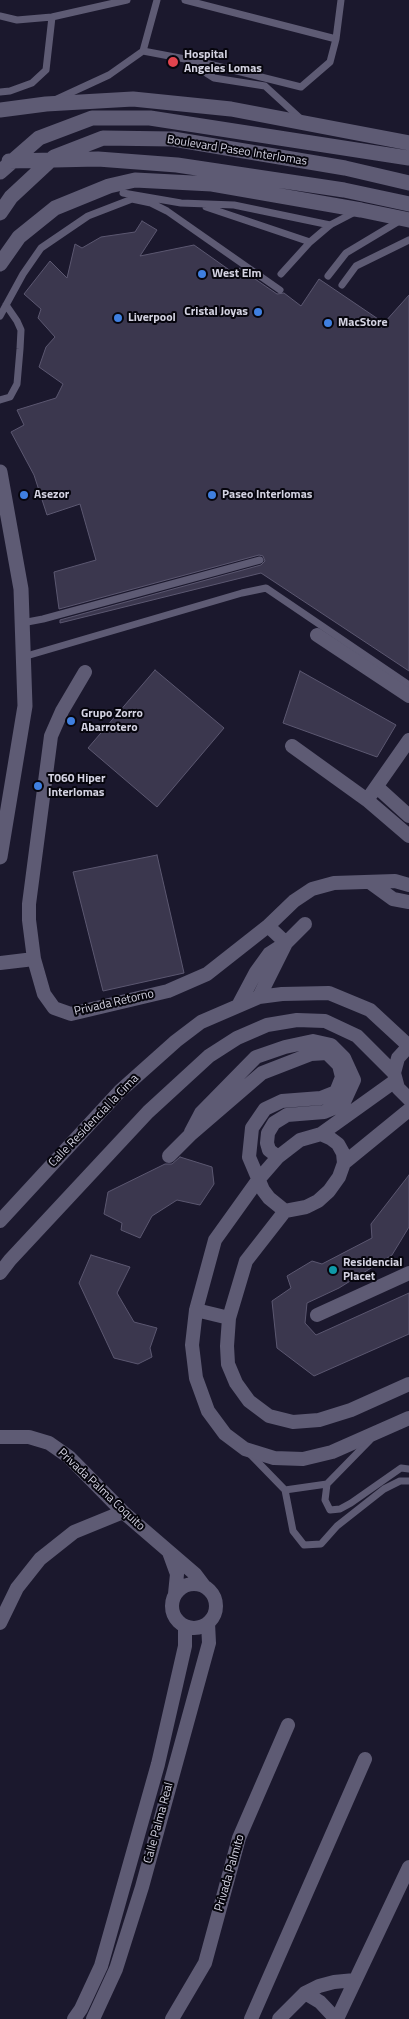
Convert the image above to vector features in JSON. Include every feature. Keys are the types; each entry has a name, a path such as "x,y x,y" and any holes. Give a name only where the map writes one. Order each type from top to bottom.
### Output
{"main road":[{"path":"0,110 46,104 133,99 230,109 409,142"},
{"path":"0,172 39,138 92,118 150,118 409,158"},
{"name":"Boulevard Paseo Interlomas","path":"0,213 11,197 54,158 103,138 173,139 345,168 409,183"},
{"path":"0,161 98,159 177,165 344,190 409,204"},
{"path":"0,264 20,237 55,208 109,186 135,180 212,184 406,219"},
{"path":"0,472 21,588 25,706 0,857"}],"street":[{"path":"317,635 409,696"},
{"name":"Privada Retorno","path":"85,672 59,717 51,736 30,904 29,920 34,959 44,994 54,1008 71,1014 168,991 207,974 268,926 294,901 312,889 334,883 395,881 409,885"},
{"path":"367,800 409,740"},
{"path":"292,746 367,800 409,836"},
{"path":"377,787 409,816"},
{"path":"371,883 393,899 409,902"},
{"path":"239,1004 256,972 269,954 286,943 305,924"},
{"path":"268,926 286,943"},
{"path":"259,997 286,943"},
{"path":"0,963 34,959"},
{"name":"Calle Residencial la Cima","path":"0,1221 120,1091 176,1041 201,1022 239,1004 259,997 282,994 328,993 370,1010 409,1046"},
{"path":"0,1273 148,1112 209,1056 237,1038 267,1025 297,1020 325,1020 357,1036 394,1077 398,1088 409,1099"},
{"path":"190,1135 201,1113 256,1057 285,1047 313,1041 331,1045 344,1058 354,1080 342,1104 324,1112 287,1115 274,1123 268,1133 267,1143 270,1150 278,1157"},
{"path":"409,1046 398,1058 394,1077 321,1134 300,1140 278,1157 258,1180 215,1240 196,1310 192,1345 196,1378 208,1411 225,1434 245,1449 274,1458 303,1458 332,1452 409,1418"},
{"path":"169,1156 190,1135 262,1073 311,1054 327,1053 339,1065 342,1077 336,1092 321,1098 282,1101 265,1109 252,1128 249,1157 258,1180 269,1198 286,1212"},
{"path":"344,1163 409,1110"},
{"path":"321,1134 338,1144 342,1153 344,1163 339,1177 329,1191 318,1201 306,1207 286,1212 246,1261 229,1318 226,1346 228,1364 236,1383 249,1401 269,1416 293,1422 319,1420 351,1410 409,1384"},
{"path":"317,1315 405,1275 409,1264"},
{"path":"196,1310 229,1318"},
{"name":"Privada Palma Coquito","path":"0,1437 29,1437 49,1443 69,1457 123,1512 195,1574 204,1586"},
{"path":"0,1623 17,1588 40,1559 74,1532 123,1512"},
{"name":"Privada Palma Coquito","path":"168,1551 177,1574 175,1594"},
{"path":"194,1584 204,1586 212,1593 216,1603 215,1614 208,1623 197,1628 185,1627 175,1618 171,1606 175,1594 183,1586 194,1584"},
{"name":"Calle Palma Real","path":"93,2019 116,1969 142,1887 209,1643 208,1623"},
{"name":"Calle Palma Real","path":"74,2019 81,2009 101,1966 158,1764 185,1646 185,1627"},
{"name":"Privada Palmito","path":"172,2019 205,1963 239,1838 288,1725"},
{"path":"251,2019 365,1759"},
{"path":"306,1993 320,2002 337,2019 409,1867"},
{"path":"279,2019 306,1993 319,1986 355,1980"}],"lane":[{"path":"0,16 17,20 52,17 127,0"},
{"path":"46,104 109,75 143,51 157,0"},
{"path":"185,0 336,39"},
{"path":"143,51 201,62 302,87 330,62 336,39 341,0"},
{"path":"0,92 10,91 32,83 46,70 52,17"},
{"path":"201,62 203,71 214,78 265,86 306,123"},
{"path":"109,186 132,199 151,203 167,211 280,290"},
{"path":"123,193 215,209 256,225 310,242"},
{"path":"0,316 23,274 41,248 88,216 132,199"},
{"path":"181,203 234,205 330,225"},
{"path":"281,274 310,242 330,225 360,210"},
{"path":"328,276 346,253 406,219"},
{"path":"342,285 356,266 409,240"},
{"path":"0,400 10,397 18,384 21,330 6,305"},
{"path":"22,623 43,619 260,560"},
{"path":"23,657 242,593 266,588 409,685"},
{"path":"374,1435 327,1484 325,1500 330,1510 340,1509 352,1503 401,1468 409,1469"},
{"path":"245,1449 285,1490 293,1531 304,1545 321,1544 337,1526 384,1489 400,1481 409,1481"},
{"path":"285,1490 327,1484"}],"building":[{"name":"Paseo Interlomas","path":"142,221 157,230 140,256 194,245 235,274 239,268 277,294 284,293 301,306 319,279 384,323 409,295 409,671 261,573 60,623 60,620 261,565 265,561 263,556 259,555 59,609 54,572 96,560 80,504 47,515 34,475 11,432 24,425 17,410 56,398 63,384 39,367 46,347 55,337 38,318 41,309 24,294 50,261 67,278 75,244 82,248 101,237 135,232"},
{"path":"155,670 224,728 157,807 88,748"},
{"path":"300,671 396,725 377,757 283,723"},
{"path":"157,855 184,973 103,991 73,872"},
{"path":"180,1157 212,1167 214,1184 200,1205 177,1200 152,1216 140,1238 121,1230 122,1223 104,1214 108,1192 165,1164 172,1164"},
{"name":"Residencial Placet","path":"409,1175 409,1227 392,1255 339,1288 307,1303 305,1323 316,1335 409,1293 409,1334 314,1376 277,1348 272,1301 291,1288 287,1276 312,1261 322,1264 372,1238 371,1224"},
{"path":"91,1255 130,1267 117,1293 134,1322 157,1328 150,1348 152,1357 138,1364 114,1358 79,1283"}],"place":[{"name":"Hospital Angeles Lomas","path":"173,62"},
{"name":"West Elm","path":"202,274"},
{"name":"Cristal Joyas","path":"258,312"},
{"name":"Liverpool","path":"118,318"},
{"name":"MacStore","path":"328,323"},
{"name":"Asezor","path":"24,495"},
{"name":"Paseo Interlomas","path":"212,495"},
{"name":"Grupo Zorro Abarrotero","path":"71,721"},
{"name":"T060 Hiper Interlomas","path":"38,786"},
{"name":"Residencial Placet","path":"333,1270"}]}
